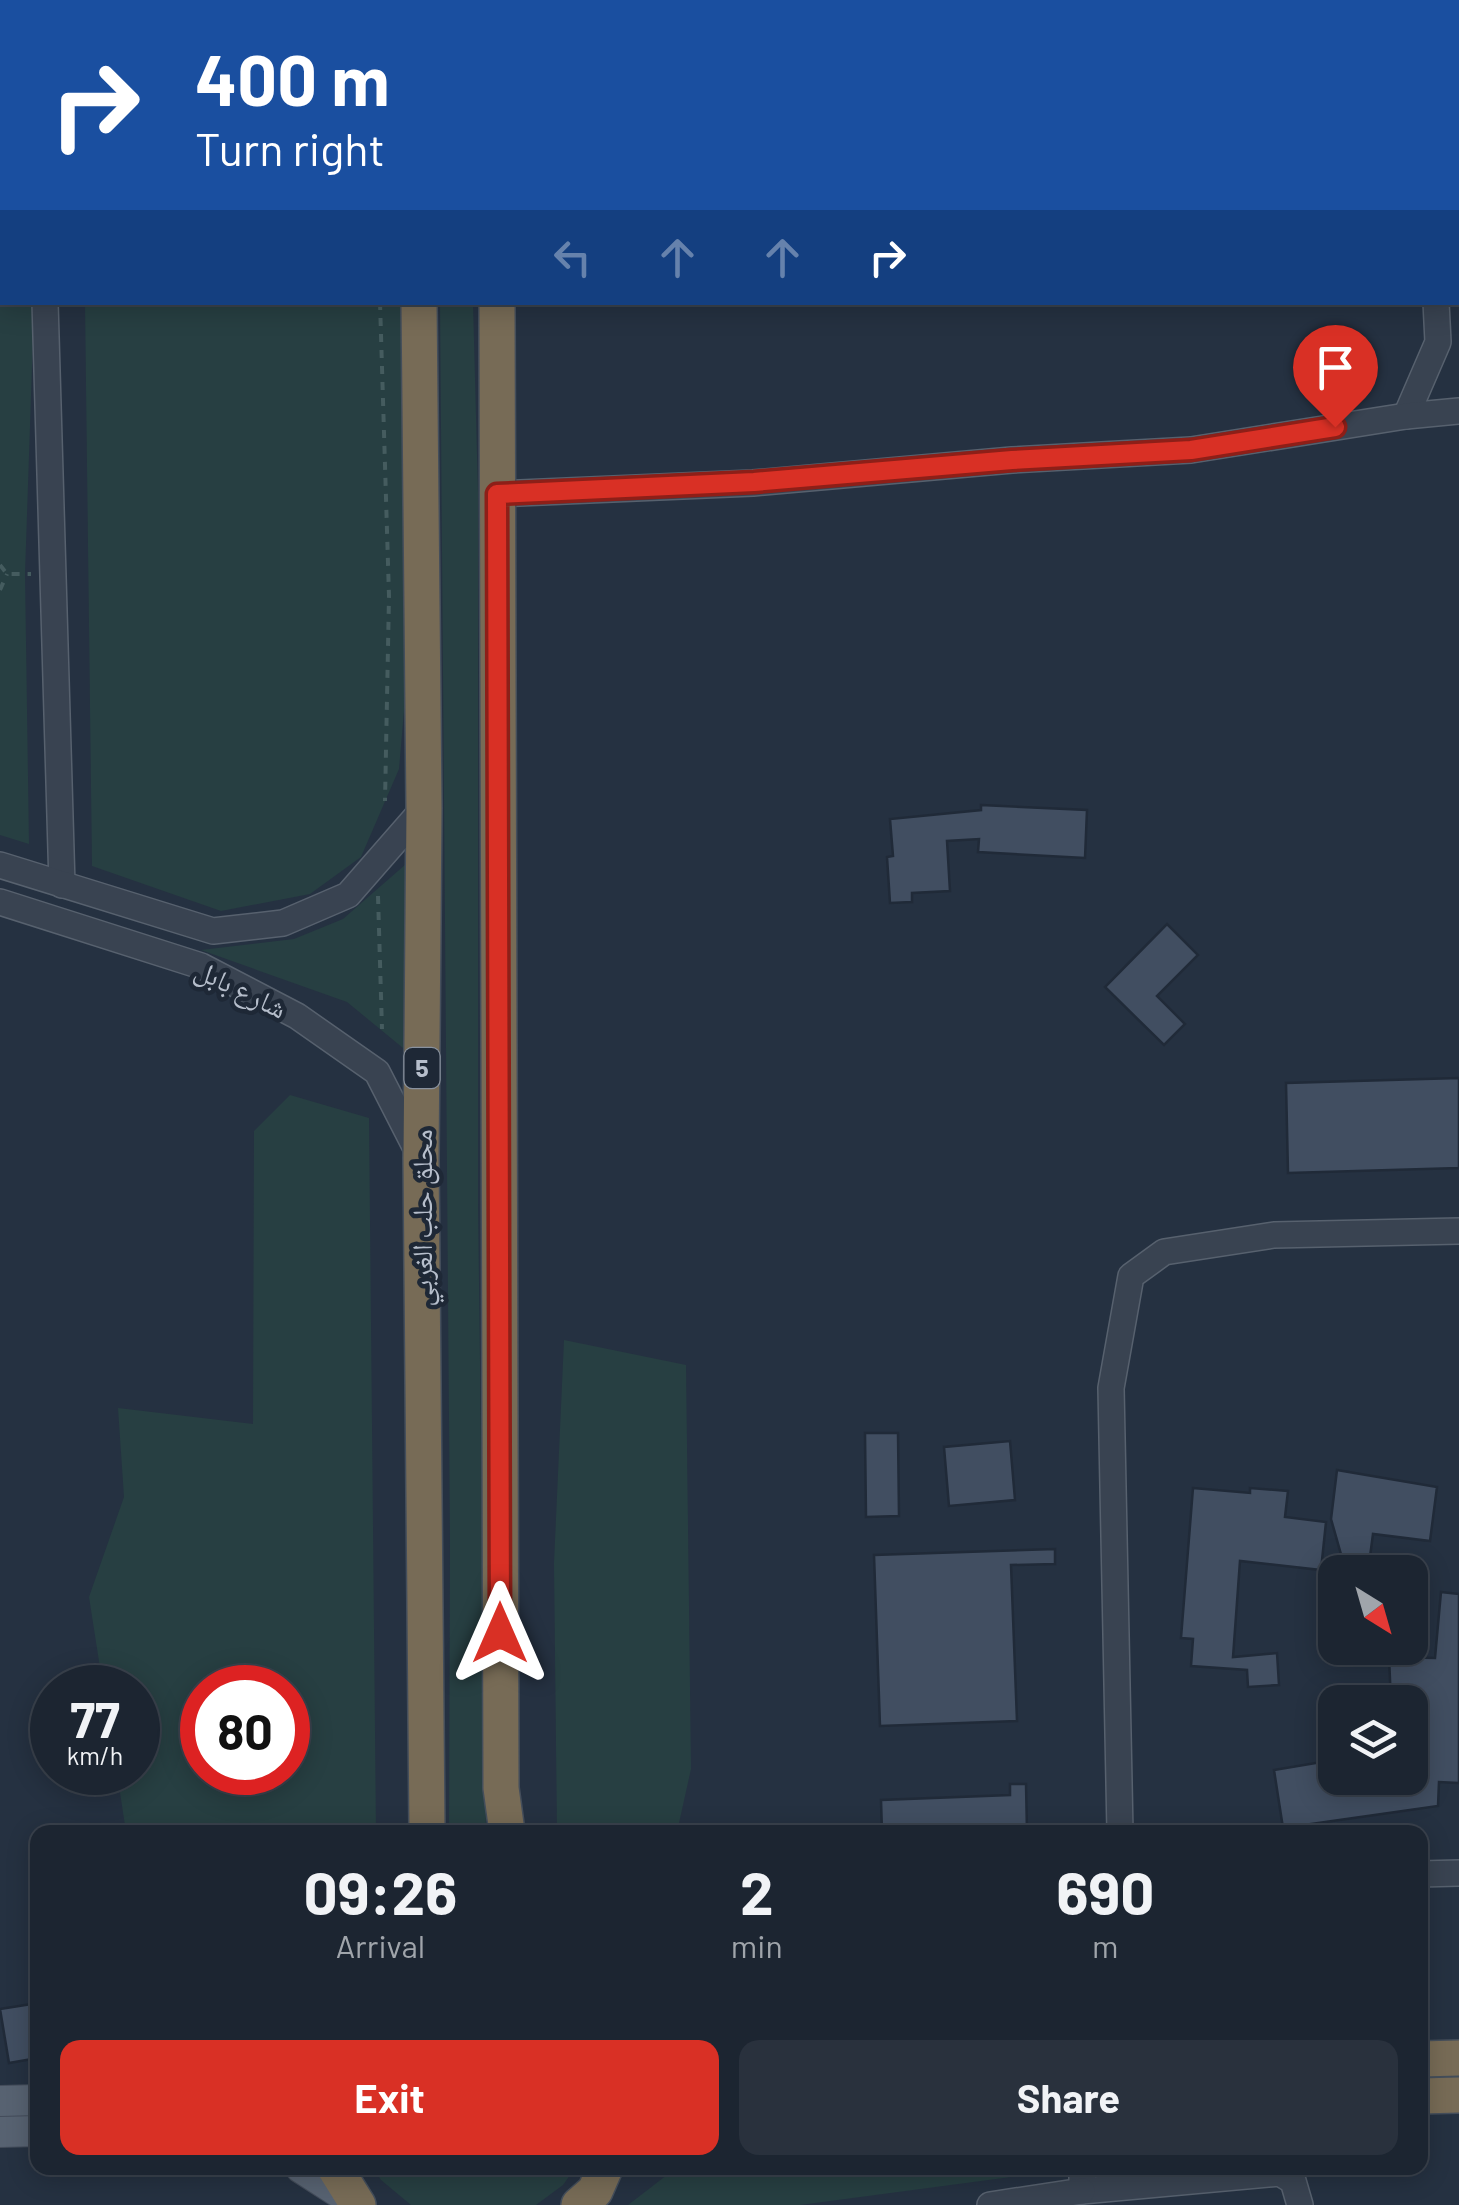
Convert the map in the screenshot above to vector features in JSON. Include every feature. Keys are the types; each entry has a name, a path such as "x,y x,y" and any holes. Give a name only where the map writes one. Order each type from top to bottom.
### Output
{"highway":[{"name":"محلق حلب الغربي","path":"419,305 424,808 421,1158 428,1825"},
{"path":"497,305 501,1788 506,1825"},
{"path":"1428,2059 1459,2058"},
{"path":"1428,2096 1459,2095"},
{"path":"339,2175 358,2205"}],"main road":[{"path":"0,2101 30,2100"},
{"path":"0,2132 30,2131"},
{"path":"312,2175 358,2205"}],"street":[{"path":"44,305 62,885"},
{"path":"1406,416 1438,342 1436,305"},
{"path":"497,494 754,482 1012,460 1191,450 1459,411"},
{"path":"0,865 213,931 283,924 348,895 424,808"},
{"name":"شارع بابل","path":"0,902 201,966 297,1016 377,1072 421,1158"},
{"path":"180,960 192,926"},
{"path":"1120,1825 1111,1388 1131,1276 1164,1252 1274,1235 1459,1231"},
{"path":"1428,1874 1459,1873"},
{"path":"1428,2044 1459,2043"},
{"path":"990,2205 1082,2179 1214,2175"},
{"path":"1284,2175 1294,2181 1300,2205"}],"path":[{"path":"380,305 389,596 385,800"},
{"path":"0,565 4,578 0,590"},
{"path":"4,578 53,574"},
{"path":"378,892 382,1029"}],"green space":[{"path":"85,305 404,305 411,630 399,769 361,857 310,894 221,911 92,866"},
{"path":"440,305 473,305 478,492 478,1204 486,1825 449,1825"},
{"path":"0,307 34,307 25,574 29,844 0,835"},
{"path":"406,864 403,1048 347,1002 201,950 294,939 343,919"},
{"path":"290,1095 369,1118 376,1825 125,1825 120,1795 160,1795 160,1665 100,1665 89,1597 124,1497 118,1408 253,1424 254,1131"},
{"path":"564,1340 686,1365 691,1769 679,1825 557,1825 554,1563"},
{"path":"378,2175 570,2175 536,2205 411,2205"},
{"path":"667,2175 1013,2175 800,2205 628,2205"}],"building":[{"path":"981,805 1087,810 1085,858 978,852 979,839 947,841 950,891 912,893 912,902 890,903 890,819 981,810"},
{"path":"1167,924 1198,955 1157,996 1185,1024 1164,1045 1105,987"},
{"path":"1459,1078 1459,1168 1288,1173 1286,1083"},
{"path":"865,1433 898,1433 899,1516 866,1517"},
{"path":"1010,1441 1015,1500 949,1506 944,1447"},
{"path":"1337,1470 1437,1487 1430,1541 1373,1534 1370,1555 1341,1555 1331,1519"},
{"path":"1193,1488 1250,1493 1250,1488 1288,1491 1285,1517 1326,1522 1318,1570 1240,1561 1233,1657 1277,1653 1279,1685 1248,1687 1247,1670 1191,1666 1193,1639 1181,1638"},
{"path":"1055,1549 1055,1564 1011,1565 1017,1721 880,1726 874,1555"},
{"path":"1441,1592 1459,1594 1459,1783 1439,1782 1438,1806 1283,1825 1274,1770 1318,1763 1318,1795 1428,1795 1428,1685 1390,1685 1389,1665 1428,1665 1428,1658 1435,1658"},
{"path":"1010,1784 1026,1784 1027,1825 882,1825 881,1800 1010,1795"},
{"path":"30,2004 30,2059 9,2063 0,2009"}],"route":[{"path":"500,1633 497,494 754,482 1012,460 1191,450 1335,427"}]}
